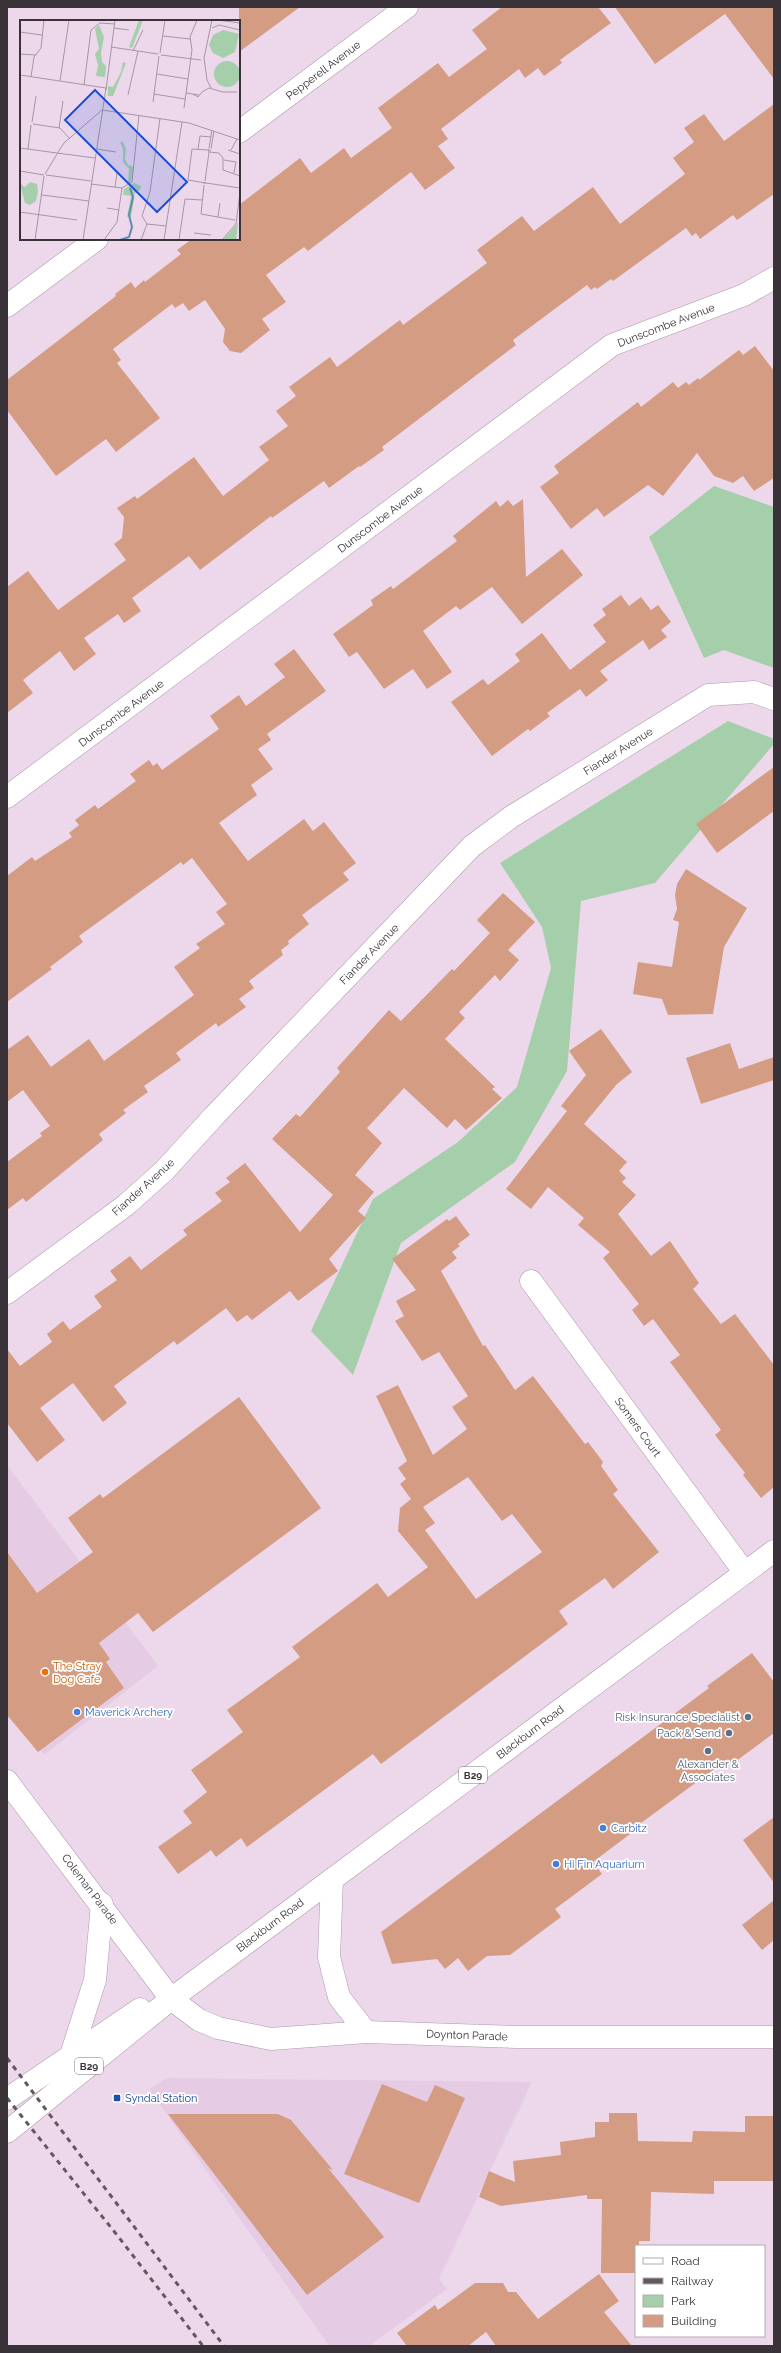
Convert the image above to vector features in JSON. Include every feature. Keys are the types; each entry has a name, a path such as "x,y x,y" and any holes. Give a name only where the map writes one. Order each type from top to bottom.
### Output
{"street":[{"name":"Pepperell Avenue","path":"240,131 407,7"},
{"path":"7,306 96,240"},
{"name":"Dunscombe Avenue","path":"7,797 612,345 744,295 774,278"},
{"name":"Fiander Avenue","path":"7,1292 126,1205 164,1171 215,1115 472,846 511,817 708,695 754,692 774,699"},
{"name":"Somers Court","path":"531,1281 745,1573"},
{"name":"Blackburn Road","path":"7,2132 171,1999 774,1551"},
{"name":"Coleman Parade","path":"7,1780 102,1904 171,1999"},
{"path":"332,1879 329,1956 339,1997 366,2032"},
{"path":"71,2055 94,1980 102,1904"},
{"name":"Blackburn Road","path":"7,2099 135,2011 171,1999"},
{"name":"Doynton Parade","path":"171,1999 199,2020 218,2028 271,2039 366,2032 524,2037 774,2037"}],"shaded area":[{"path":"7,1465 158,1666 44,1755 7,1706"},
{"path":"167,2078 532,2082 439,2279 447,2289 369,2346 329,2346 149,2089"}],"green space":[{"path":"714,486 774,507 774,668 724,650 704,658 649,537"},
{"path":"728,721 774,739 774,744 655,883 581,901 567,1071 515,1162 401,1243 353,1375 311,1331 373,1199 458,1142 517,1087 551,968 542,927 500,863"}],"building":[{"path":"239,7 300,7 240,51"},
{"path":"502,7 598,7 611,23 560,60 562,63 544,76 538,68 525,78 519,69 441,129 448,139 438,146 455,168 425,190 411,172 308,251 304,247 266,275 286,302 262,319 270,330 241,353 230,351 223,342 225,329 205,300 189,311 183,303 175,308 172,304 113,349 121,360 117,363 160,418 116,452 106,439 56,476 7,410 7,380 116,296 115,294 131,282 135,288 144,280 145,282 181,254 177,250 191,240 240,240 240,204 300,158 311,173 344,148 351,158 392,128 378,108 438,63 449,77 487,49 472,30"},
{"path":"615,7 774,7 774,79 725,14 655,64"},
{"path":"774,104 774,194 737,220 733,215 700,239 696,233 692,236 686,228 613,281 611,279 597,289 595,287 591,290 587,285 513,340 516,345 382,447 384,450 360,467 359,466 329,488 324,481 272,518 271,516 200,570 189,556 132,598 141,611 124,623 118,614 84,638 96,654 74,671 60,651 23,680 33,693 7,713 7,587 28,571 58,610 126,560 114,544 122,538 124,517 117,508 135,496 137,499 194,457 223,496 269,460 259,447 288,426 276,411 296,396 289,387 330,357 337,367 400,320 403,325 487,263 477,250 522,216 534,231 593,187 620,224 685,174 673,158 694,142 684,128 704,114 724,141"},
{"path":"755,346 774,371 774,478 754,491 743,476 733,483 714,476 697,453 663,496 648,485 604,517 597,508 571,529 540,487 559,473 554,466 638,402 641,407 673,382 678,388 686,382 689,385 698,378 699,380 739,350 743,355"},
{"path":"523,499 526,577 562,549 583,575 522,624 492,587 460,610 456,606 423,631 452,672 427,689 413,669 384,689 357,652 349,657 333,634 373,605 371,600 391,586 393,589 457,541 453,536 496,501 500,507 508,500 513,506"},
{"path":"621,595 629,606 641,597 651,610 658,605 671,622 661,630 667,637 649,650 643,640 600,671 608,680 586,697 580,689 547,713 550,716 530,731 528,729 492,756 451,702 483,679 488,685 520,661 515,654 542,633 570,670 606,642 593,625 606,615 602,609"},
{"path":"294,649 326,691 267,734 271,740 258,749 273,769 251,785 257,795 219,823 248,861 304,819 313,831 324,822 356,863 343,873 349,880 302,915 309,924 288,941 289,944 281,950 283,955 249,981 254,988 239,999 246,1007 218,1027 216,1023 176,1053 181,1060 144,1086 148,1092 123,1110 126,1113 99,1134 103,1140 26,1202 23,1198 7,1210 7,1162 42,1136 40,1133 50,1126 23,1090 7,1102 7,1050 28,1035 51,1067 89,1039 104,1061 194,995 174,967 200,948 196,944 225,924 216,912 227,904 192,858 183,865 181,862 79,936 83,942 50,967 52,969 7,1002 7,876 32,857 35,861 72,837 69,833 79,825 75,820 95,805 98,809 136,781 130,774 149,760 153,766 157,763 162,770 219,729 210,716 239,695 246,706 285,677 274,664"},
{"path":"774,767 774,811 717,853 696,824"},
{"path":"686,869 747,908 724,947 713,1014 668,1015 662,999 633,994 638,962 672,967 679,922 673,920 677,909 675,895 677,884"},
{"path":"503,893 535,922 508,950 519,960 500,981 495,975 459,1012 465,1018 445,1039 495,1087 492,1089 502,1098 466,1130 455,1119 447,1128 404,1088 367,1128 382,1143 355,1175 374,1192 358,1211 366,1218 329,1259 338,1271 298,1301 290,1291 252,1320 247,1315 237,1322 226,1308 177,1345 174,1341 114,1386 127,1403 103,1422 73,1383 40,1408 65,1440 37,1462 7,1423 7,1349 20,1366 52,1342 47,1334 63,1321 70,1330 102,1307 94,1296 117,1280 110,1271 130,1256 141,1270 187,1235 183,1230 222,1201 215,1193 230,1182 226,1178 245,1163 300,1232 333,1195 272,1139 296,1114 300,1117 340,1072 337,1068 389,1010 401,1021 452,969 454,971 490,933 477,920"},
{"path":"601,1029 632,1072 617,1084 584,1124 627,1162 619,1171 626,1178 622,1182 636,1195 618,1214 651,1256 670,1241 699,1283 693,1289 721,1324 735,1314 774,1365 774,1487 761,1498 743,1475 745,1473 715,1435 721,1430 670,1362 680,1355 653,1319 644,1326 632,1310 639,1304 603,1258 610,1252 578,1225 584,1218 548,1187 531,1209 506,1189 567,1111 561,1106 586,1075 569,1051"},
{"path":"730,1043 739,1069 774,1057 774,1080 701,1104 686,1058"},
{"path":"456,1216 470,1235 458,1244 460,1246 452,1252 457,1258 441,1271 483,1346 485,1345 515,1390 533,1376 585,1444 588,1442 603,1462 601,1466 618,1490 613,1494 659,1552 613,1589 605,1578 559,1611 568,1624 381,1764 373,1754 247,1847 241,1838 216,1857 211,1850 178,1874 158,1847 192,1823 183,1811 207,1792 191,1770 243,1732 227,1710 300,1657 292,1647 377,1583 388,1597 428,1567 398,1531 400,1508 411,1499 400,1484 406,1479 398,1468 407,1461 376,1396 398,1385 433,1455 467,1429 452,1407 468,1396 439,1352 422,1361 395,1321 404,1316 396,1301 416,1290 392,1259 447,1219 449,1221","holes":["468,1477 502,1521 512,1514 542,1552 476,1599 425,1530 435,1523 423,1507"]},
{"path":"239,1397 321,1508 153,1632 138,1613 99,1643 110,1659 106,1662 124,1688 38,1752 7,1715 7,1552 37,1593 93,1552 68,1518 100,1494 103,1498"},
{"path":"752,1653 774,1682 774,1733 732,1764 728,1759 637,1826 638,1828 593,1862 602,1874 555,1909 561,1917 510,1955 487,1956 468,1971 458,1958 445,1969 437,1959 392,1964 381,1932 709,1688 707,1686"},
{"path":"774,1817 774,1883 743,1840"},
{"path":"774,1900 774,1940 762,1950 742,1925"},
{"path":"382,2084 427,2102 435,2085 465,2098 419,2203 344,2174"},
{"path":"609,2113 637,2113 638,2141 692,2142 693,2131 745,2132 745,2116 774,2116 774,2181 714,2181 714,2194 651,2192 650,2241 639,2241 639,2245 635,2245 635,2273 601,2273 602,2199 587,2199 587,2195 501,2206 479,2197 489,2171 515,2182 513,2161 561,2155 560,2142 595,2137 595,2122 609,2122"},
{"path":"168,2114 278,2114 291,2120 333,2170 328,2168 384,2237 307,2295"},
{"path":"599,2274 619,2301 604,2312 632,2346 496,2346 486,2332 468,2346 407,2346 397,2333 435,2305 438,2310 475,2283 503,2283 508,2292 516,2292 538,2319"}],"railway":[{"path":"7,2058 224,2346"},
{"path":"7,2098 117,2235 203,2346"}],"place":[{"name":"The Stray Dog Cafe","path":"45,1672"},
{"name":"Maverick Archery","path":"77,1712"},
{"name":"Risk Insurance Specialist","path":"748,1717"},
{"name":"Pack & Send","path":"729,1733"},
{"name":"Alexander & Associates","path":"708,1751"},
{"name":"Carbitz","path":"603,1828"},
{"name":"Hi Fin Aquarium","path":"556,1864"},
{"name":"Syndal Station","path":"117,2098"}]}
